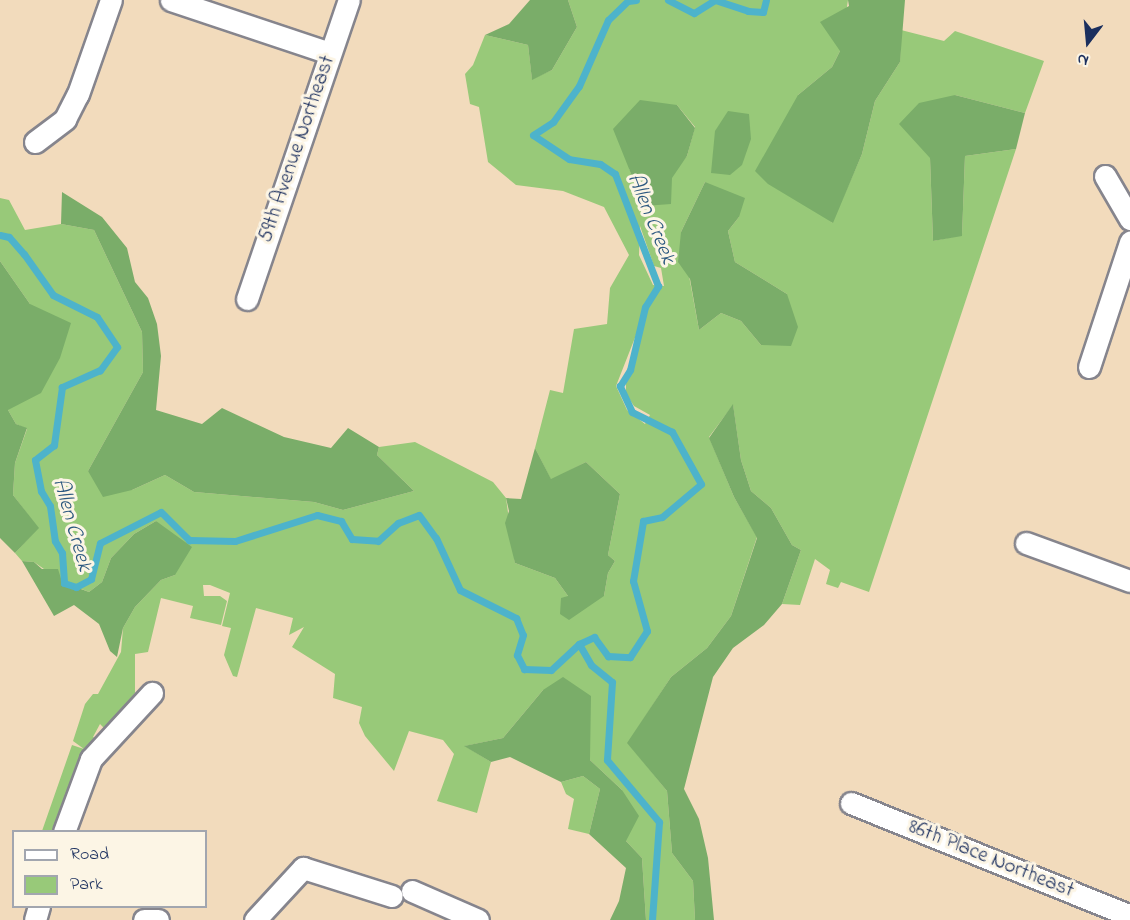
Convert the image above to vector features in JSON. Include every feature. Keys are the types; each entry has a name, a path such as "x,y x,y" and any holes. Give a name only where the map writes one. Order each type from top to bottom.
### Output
{"street":[{"path":"35,142 65,119 74,102 111,0"},
{"path":"171,0 329,53"},
{"name":"59th Avenue Northeast","path":"247,299 329,53 350,0"},
{"path":"1105,176 1130,219"},
{"path":"1089,367 1130,242"},
{"path":"1026,543 1130,581"},
{"path":"64,830 91,759 152,693"},
{"name":"86th Place Northeast","path":"851,803 1130,916"},
{"path":"255,920 303,868 402,893 478,920"},
{"path":"144,920 158,920"}],"green space":[{"path":"530,0 568,0 577,27 552,70 532,80 528,45 485,35 509,24"},
{"path":"568,0 848,0 840,51 832,67 798,95 832,223 862,154 875,101 900,62 901,30 944,41 955,31 1044,61 1025,113 955,95 930,158 933,241 962,235 965,156 1016,149 869,592 841,582 838,588 826,584 830,570 815,559 800,605 782,604 801,550 792,545 771,508 751,491 741,460 733,405 709,437 734,497 757,537 731,616 707,648 671,677 628,743 667,791 672,853 693,881 695,920 646,920 642,858 626,841 622,790 590,760 543,690 503,738 465,746 491,762 477,813 437,801 454,754 443,740 409,731 394,771 365,736 359,723 362,707 333,698 335,674 292,647 304,627 289,635 293,618 256,608 237,677 233,676 224,655 231,628 222,626 230,593 210,585 203,585 204,596 220,596 227,601 221,625 190,618 193,606 161,598 148,652 135,654 135,693 105,729 100,724 93,737 97,739 87,752 82,752 53,830 42,830 72,745 84,749 73,741 85,704 93,694 98,694 121,652 123,628 135,607 161,580 175,575 156,521 134,534 111,558 102,582 89,592 61,581 34,562 22,561 15,553 38,528 13,495 15,463 27,429 16,424 8,410 30,304 0,261 0,198 9,200 25,230 61,224 94,230 142,332 143,372 88,471 132,490 165,475 194,492 314,502 343,510 414,491 377,455 379,447 415,442 493,482 506,498 515,563 555,578 568,596 604,596 608,573 615,561 608,555 620,494 586,462 551,480 535,448 550,390 563,393 574,329 607,324 610,288 629,255 604,207 563,191 516,185 488,162 479,107 470,104 465,74 473,65 485,35 528,45 532,79 552,70 577,27","holes":["677,105 695,127 687,156 644,206 629,168","705,182 739,217 728,231 735,262 787,294 761,345 741,321 721,313 699,330 681,232","640,226 654,266 661,268 664,286 653,285 639,255","638,330 642,335 626,380 626,394 634,406 650,415 645,424 627,410 616,386"]},
{"path":"848,0 905,0 900,62 875,101 862,154 833,223 768,184 755,171 798,95 832,67 840,51 820,22 849,6"},
{"path":"955,95 1025,113 1016,149 965,156 962,236 933,241 930,158 899,124 919,103"},
{"path":"640,100 677,105 695,128 687,156 672,178 671,204 644,206 613,129"},
{"path":"728,111 749,114 751,139 742,165 730,175 711,173 715,131"},
{"path":"705,182 745,198 739,217 728,231 735,262 787,294 798,327 791,346 761,345 741,321 721,313 699,330 690,279 678,262 681,232"},
{"path":"62,192 102,217 127,248 135,282 148,298 157,324 161,356 156,410 202,424 222,408 284,437 331,448 348,428 379,447 377,455 414,491 343,510 314,502 194,492 165,475 132,490 103,497 88,471 143,372 142,332 94,230 61,224"},
{"path":"0,261 30,304 71,323 60,358 41,393 8,410 16,424 27,428 15,463 13,495 39,528 15,553 0,538"},
{"path":"733,404 741,460 751,491 771,508 792,545 801,550 782,604 764,625 733,648 713,677 684,789 699,819 708,858 714,920 695,920 693,881 672,853 667,791 627,743 671,677 707,648 731,616 757,538 734,497 709,438"},
{"path":"535,448 551,479 586,462 620,494 608,555 615,561 608,573 604,596 569,620 560,614 561,598 568,596 555,578 515,563 505,523 509,511 506,498 521,499"},
{"path":"156,521 192,547 175,575 161,580 135,607 123,628 117,657 110,651 99,624 74,605 54,616 22,561 34,562 42,569 58,569 62,582 89,592 102,582 111,558 134,534"},
{"path":"563,677 591,696 590,760 622,790 639,816 626,841 642,858 646,920 610,920 619,901 626,868 589,834 600,789 583,776 561,782 510,757 491,762 464,746 503,738 543,690"},
{"path":"583,776 600,789 589,834 568,829 574,799 566,794 561,782"}],"waterway":[{"name":"Allen Creek","path":"0,235 9,237 53,295 97,317 117,347 100,370 62,387 54,445 35,460 41,491 50,506 55,541 62,553 64,583 76,587 91,579 100,543 161,512 189,540 235,541 317,515 341,521 352,539 378,541 398,523 419,515 436,538 460,590 516,618 523,635 517,655 524,669 551,670 579,644 594,637 608,656 630,657 647,631 633,581 643,521 662,517 701,484 672,432 632,412 620,386 630,370 645,307 658,286 615,174 600,164 569,159 533,135 553,122 579,86 608,20 628,1 636,0"},
{"name":"Allen Creek","path":"668,0 694,13 715,0 748,11 763,12 766,0"},
{"path":"579,644 591,665 612,682 607,760 659,822 652,920"}]}
